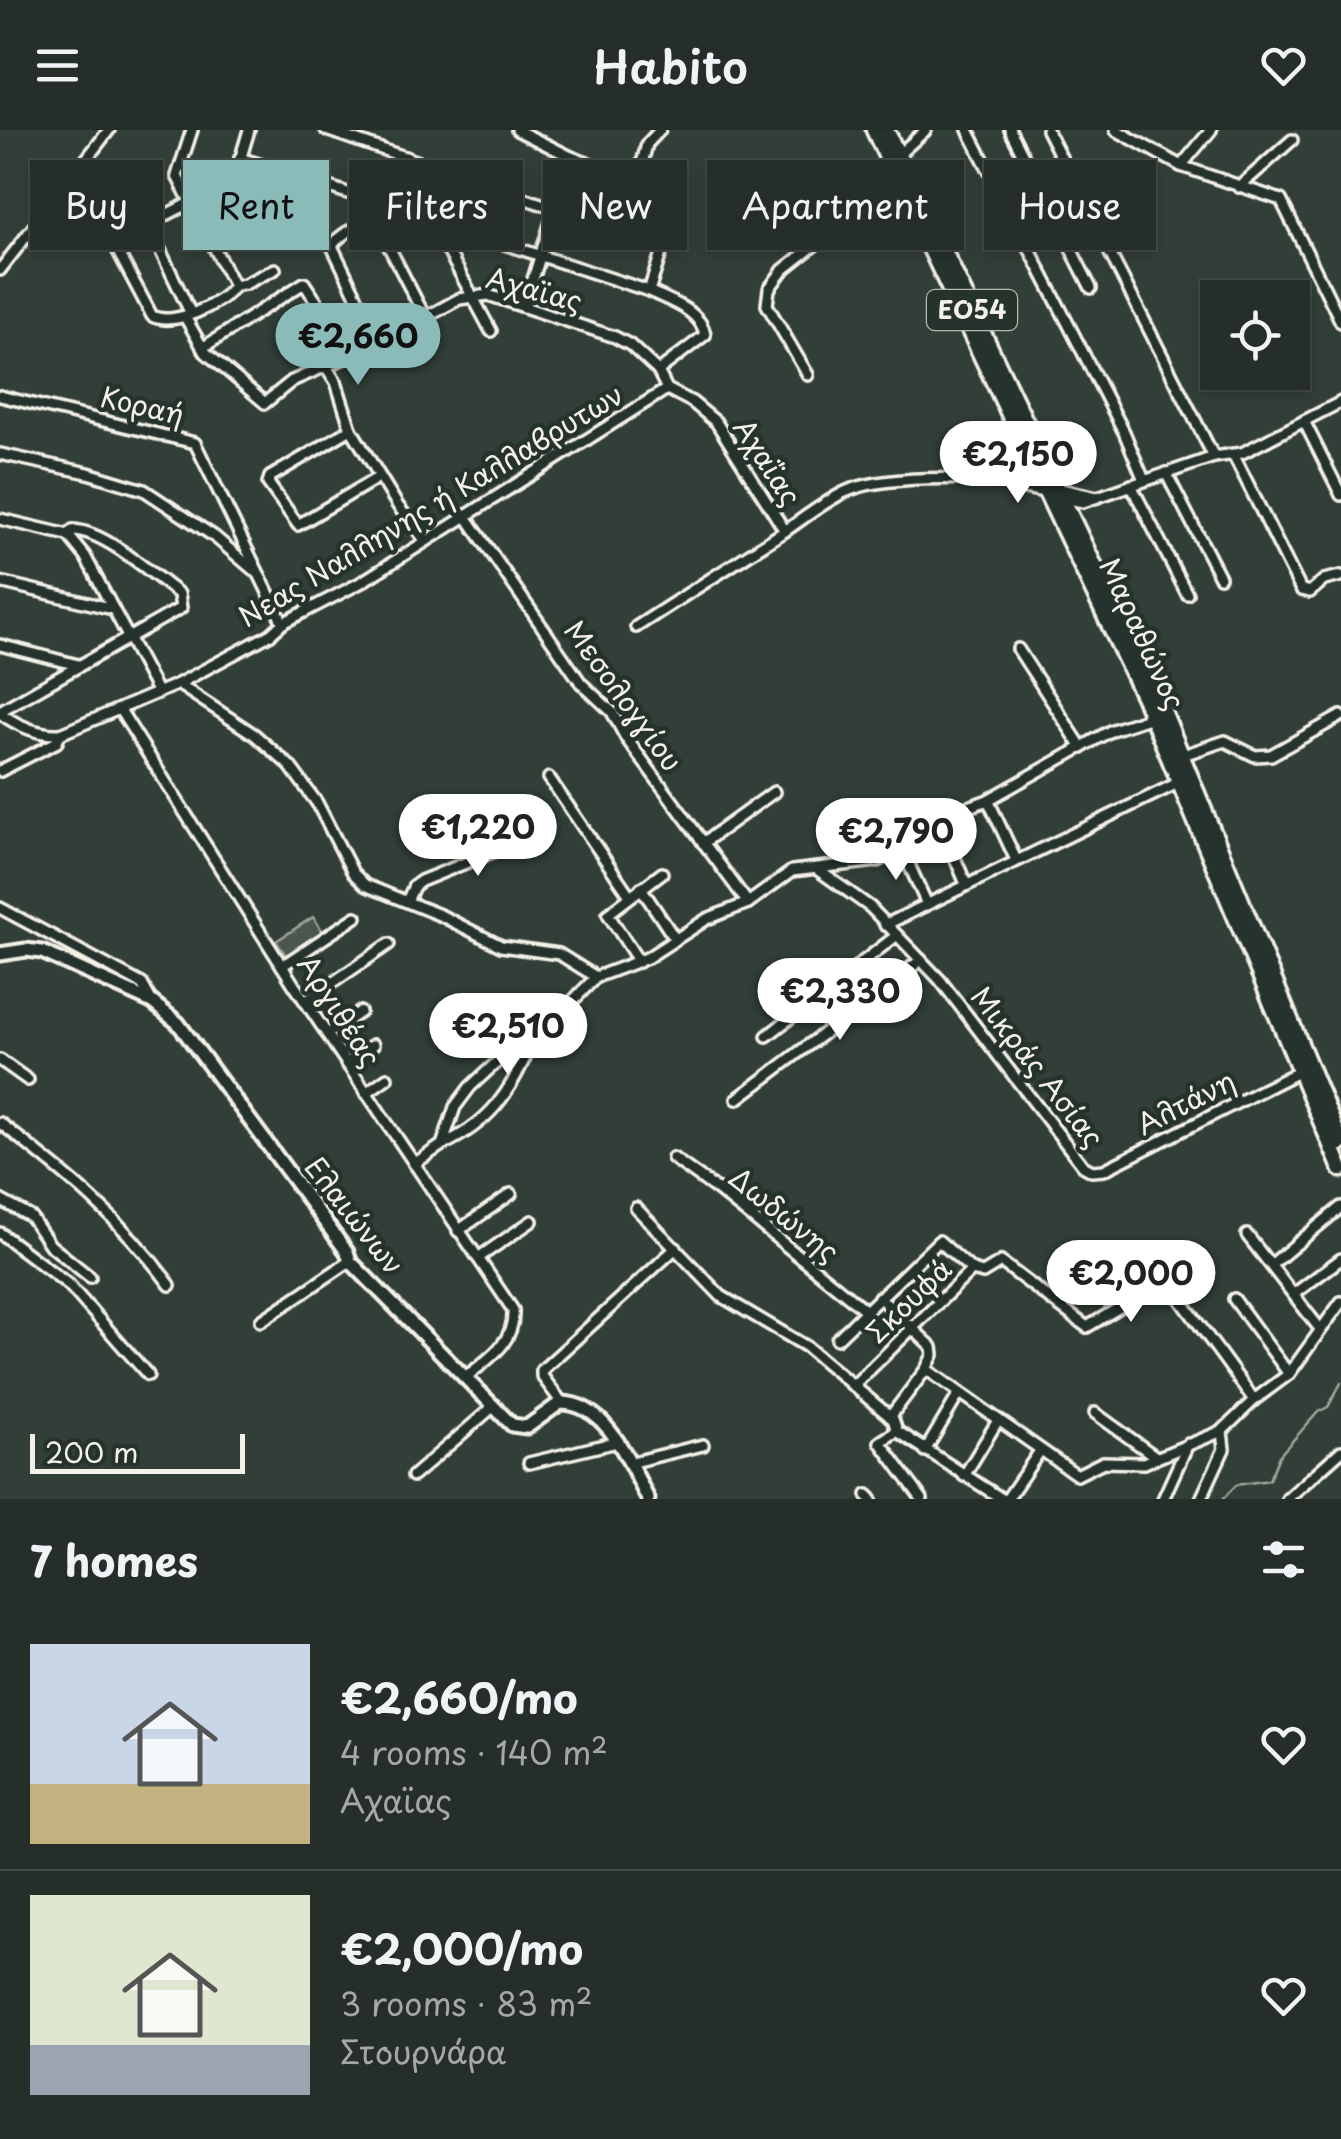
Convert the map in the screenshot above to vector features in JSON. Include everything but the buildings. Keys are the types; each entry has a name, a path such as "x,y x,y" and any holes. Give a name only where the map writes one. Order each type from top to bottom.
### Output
{"main road":[{"name":"Μαραθώνος","path":"874,130 895,160"},
{"name":"Μαραθώνος","path":"886,130 895,160"},
{"name":"Μαραθώνος","path":"936,250 1034,462 1076,523 1158,715 1180,782 1300,1070 1333,1118 1341,1169"},
{"name":"Μαραθώνος","path":"938,250 1158,715 1183,756 1322,1094 1329,1101 1341,1144"},
{"path":"1025,481 1034,462"},
{"path":"1076,523 1076,511 1090,500"},
{"name":"Ελαιώνων","path":"0,954 42,952 152,1002 178,1023 198,1048 350,1261 511,1424 522,1428 562,1403"},
{"path":"562,1403 591,1413 617,1442 648,1499"}],"street":[{"path":"88,160 109,130"},
{"path":"183,185 177,172 192,130"},
{"path":"249,130 240,158 349,195"},
{"path":"326,130 543,203"},
{"path":"517,130 622,177 640,171 647,144 660,130"},
{"path":"898,160 926,130"},
{"path":"968,130 984,161"},
{"path":"1010,130 1025,160"},
{"path":"1116,130 1181,166 1281,200 1341,322"},
{"path":"1181,166 1211,130"},
{"path":"1050,131 1214,458"},
{"path":"1239,187 1292,140"},
{"path":"349,232 332,246 379,343"},
{"path":"0,270 30,233"},
{"path":"117,250 147,312 164,321 188,315 227,294 234,286 275,269"},
{"path":"159,250 202,348 304,282 329,314 340,314 360,304"},
{"path":"216,250 234,286"},
{"path":"390,250 426,319"},
{"path":"447,250 491,330"},
{"path":"520,250 649,291 694,315 705,328 704,337 658,371"},
{"path":"525,305 544,250"},
{"path":"649,291 661,250"},
{"path":"808,250 783,270 769,288 766,303 808,375"},
{"path":"1029,250 1124,432 1144,480"},
{"path":"1072,250 1091,288"},
{"name":"Αχαϊας","path":"202,348 265,403 292,381 379,343 471,295 488,295 618,338 658,371 670,390"},
{"path":"325,366 336,382 351,429 379,477 425,540"},
{"name":"Αχαΐας","path":"670,390 716,422 785,531 842,494 916,479 1025,481 1054,492"},
{"name":"Νεας Nαλληνης ή Καλλαβρυτων","path":"0,771 57,742 60,734 178,684 270,634 670,390"},
{"name":"Κοραή","path":"0,396 196,443 284,623"},
{"path":"1054,492 1090,500 1251,448 1340,405"},
{"path":"1304,420 1341,495"},
{"path":"351,429 270,478 268,483 298,525 379,477"},
{"path":"0,454 144,490 225,545 259,575"},
{"path":"1233,454 1304,592 1331,577 1341,576"},
{"path":"1166,473 1220,577"},
{"name":"Αχαΐας","path":"998,482 1054,492"},
{"path":"1131,486 1187,594"},
{"name":"Μεσολογγίου","path":"465,515 581,682 612,712 626,738 748,903"},
{"path":"0,519 68,535 84,556 158,693"},
{"path":"60,734 26,728 0,712 181,608 179,594 128,556 83,530 73,530 68,535"},
{"path":"636,628 785,531"},
{"path":"0,582 112,608"},
{"path":"0,646 78,665"},
{"path":"1018,649 1082,748"},
{"path":"178,684 255,735 290,766 317,802 358,880 500,946 545,950 568,958 596,977"},
{"name":"Αργιθέας","path":"120,710 346,1064 514,1310 503,1346 466,1377"},
{"path":"442,1145 455,1107 470,1087 498,1062 531,1044 596,977 638,962 707,919 748,903 792,871 866,864 902,847 938,818 988,800 1112,730 1158,715"},
{"path":"1183,756 1225,740 1255,756 1271,756 1341,716"},
{"path":"549,778 630,896"},
{"path":"885,925 1180,782"},
{"path":"703,843 774,792"},
{"path":"988,800 1016,860"},
{"path":"938,818 966,884"},
{"path":"408,901 410,892 421,881 528,838"},
{"path":"902,847 926,902"},
{"name":"Μικράς Ασίας","path":"815,869 858,898 921,960 1083,1166 1092,1172"},
{"path":"638,962 608,914 662,873"},
{"path":"642,888 675,940"},
{"path":"0,908 142,984 152,1002"},
{"path":"282,966 356,917"},
{"path":"767,1036 896,936"},
{"path":"306,1001 388,944"},
{"path":"737,1098 921,960"},
{"path":"327,1034 360,1012"},
{"path":"414,1164 480,1124 522,1068 531,1044"},
{"path":"346,1064 373,1045"},
{"path":"0,1060 28,1080"},
{"name":"Αλτάνη","path":"1092,1172 1104,1170 1300,1070"},
{"path":"366,1093 387,1078"},
{"path":"0,1122 93,1196 139,1242 170,1285"},
{"name":"Δωδώνης","path":"673,1158 865,1310"},
{"path":"458,1230 511,1194"},
{"path":"0,1200 31,1217 50,1245 90,1277"},
{"path":"1271,1265 1341,1207"},
{"path":"636,1208 722,1296 807,1347 890,1417 896,1431 964,1476 1004,1499 1040,1451"},
{"path":"478,1258 532,1222"},
{"path":"0,1233 70,1286 148,1375"},
{"path":"1247,1234 1320,1328"},
{"path":"838,1339 939,1240 972,1270"},
{"path":"562,1403 542,1376 542,1370 676,1248"},
{"path":"1294,1294 1341,1258"},
{"path":"262,1321 350,1261"},
{"name":"Σκουφά","path":"854,1386 972,1270 983,1273 1001,1262 1087,1327 1158,1284 1168,1282 1254,1400"},
{"path":"878,1297 933,1351 926,1370 890,1417"},
{"path":"1234,1299 1289,1374"},
{"path":"926,1370 1078,1475 1103,1462 1132,1464 1222,1432 1254,1400 1289,1374 1341,1302"},
{"path":"925,1451 959,1394"},
{"path":"413,1476 494,1406"},
{"path":"1095,1413 1156,1456"},
{"path":"964,1476 997,1422"},
{"path":"896,1431 880,1442 922,1499"},
{"path":"1202,1499 1224,1450 1222,1432"},
{"path":"529,1462 617,1442"},
{"path":"1163,1499 1188,1444"},
{"path":"629,1463 703,1445"},
{"path":"1287,1499 1341,1451"}],"green space":[{"path":"313,917 324,933 287,957 276,941"}],"waterway":[{"path":"1223,1499 1236,1485 1269,1480 1279,1456 1318,1412 1328,1407 1341,1383"}]}
